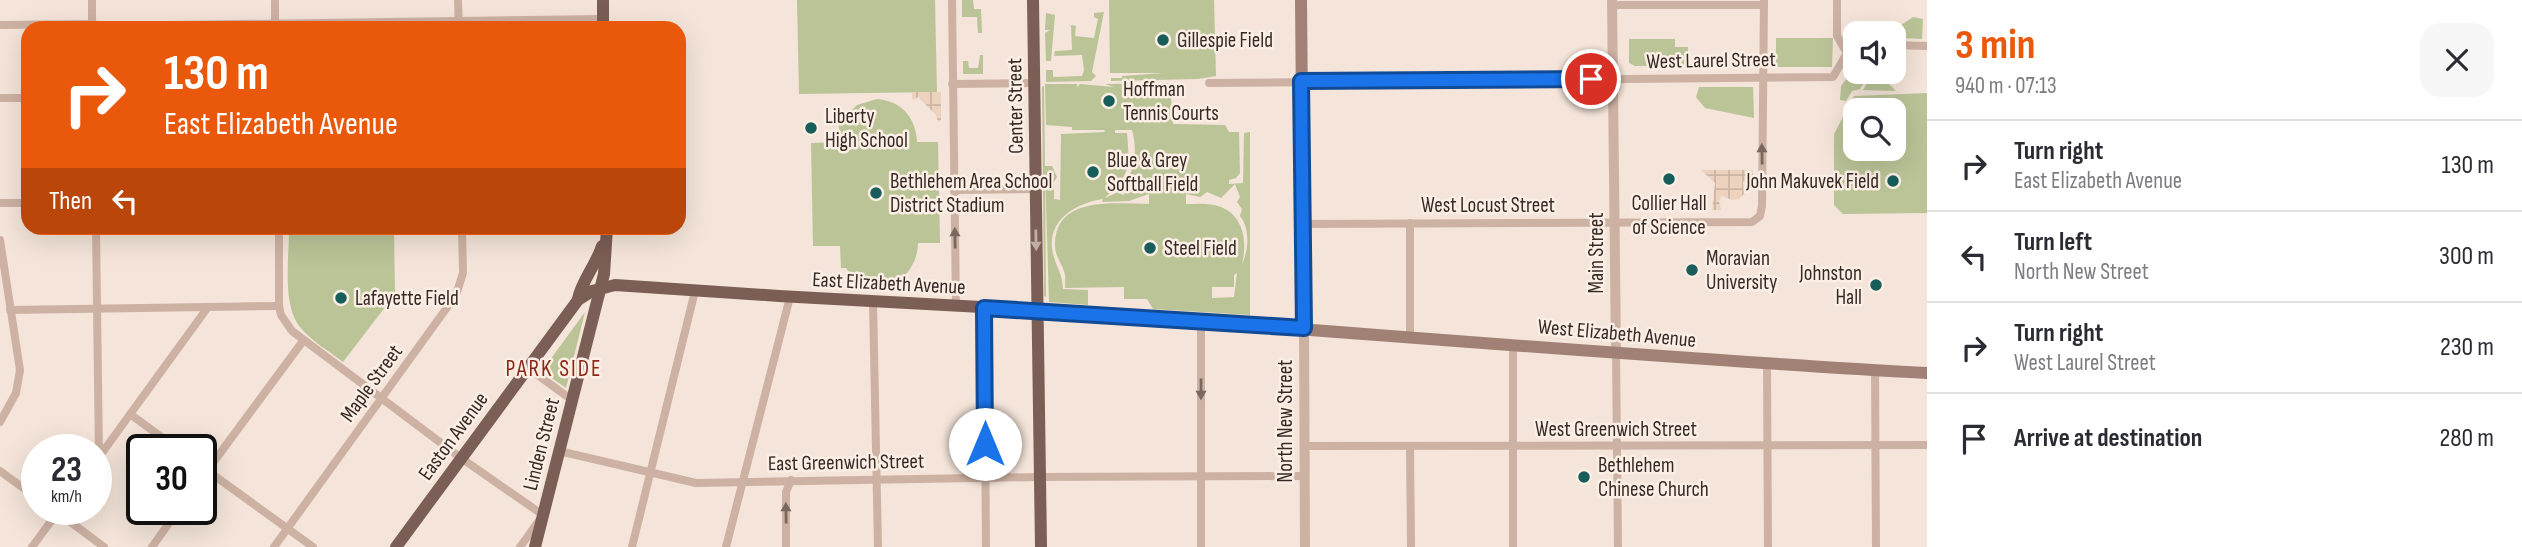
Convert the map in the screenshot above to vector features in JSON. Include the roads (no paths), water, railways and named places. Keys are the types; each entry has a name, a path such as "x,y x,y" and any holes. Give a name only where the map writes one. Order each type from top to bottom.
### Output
{"main road":[{"path":"603,0 603,21"},
{"name":"Center Street","path":"1033,0 1041,547"},
{"name":"North New Street","path":"1301,0 1304,328"},
{"path":"578,300 607,235"},
{"name":"Linden Street","path":"535,547 598,289 604,274 607,235"},
{"name":"East Elizabeth Avenue","path":"598,289 615,285 1304,328"},
{"name":"Easton Avenue","path":"396,547 578,300 598,289"},
{"name":"West Elizabeth Avenue","path":"1304,328 1768,365 1927,373"}],"street":[{"path":"92,0 92,21"},
{"path":"275,0 275,21"},
{"path":"458,0 459,21"},
{"path":"952,0 956,306"},
{"path":"1837,0 1837,36 1843,42"},
{"path":"1612,3 1764,3 1765,77"},
{"name":"Main Street","path":"1612,3 1618,547"},
{"path":"0,25 21,25"},
{"path":"1906,45 1927,46"},
{"name":"West Laurel Street","path":"1209,83 1833,77 1843,63"},
{"name":"West Locust Street","path":"1303,224 1747,224 1756,220 1762,212 1765,77"},
{"path":"952,84 1034,83"},
{"path":"0,98 21,98"},
{"path":"954,190 1035,189"},
{"path":"0,203 21,203"},
{"path":"1410,223 1410,336"},
{"path":"96,235 98,434"},
{"path":"279,235 279,306 286,322 303,341 543,515 520,547"},
{"name":"Maple Street","path":"274,547 460,288 463,273 462,235"},
{"path":"0,240 20,370 14,398 0,422"},
{"path":"632,547 695,292"},
{"path":"726,547 790,297"},
{"path":"873,302 878,547"},
{"path":"112,439 208,306"},
{"path":"10,310 279,306"},
{"path":"984,308 986,547"},
{"path":"1201,321 1201,547"},
{"name":"North New Street","path":"1304,328 1305,547"},
{"path":"217,451 303,341"},
{"path":"1513,344 1513,547"},
{"path":"1768,365 1768,547"},
{"path":"528,368 572,400"},
{"path":"1875,370 1876,547"},
{"path":"130,414 157,434"},
{"name":"West Greenwich Street","path":"1306,446 1927,445"},
{"path":"1410,447 1411,547"},
{"name":"East Greenwich Street","path":"559,451 695,483 985,477 1305,476"},
{"path":"0,471 21,486"},
{"path":"217,477 313,547"},
{"path":"786,547 786,492 791,480"},
{"path":"32,547 47,525"},
{"path":"76,525 104,547"},
{"path":"152,547 168,525"}],"place":[{"name":"Gillespie Field","path":"1163,40"},
{"name":"Hoffman Tennis Courts","path":"1109,101"},
{"name":"Liberty High School","path":"811,128"},
{"name":"Blue & Grey Softball Field","path":"1093,172"},
{"name":"Collier Hall of Science","path":"1669,179"},
{"name":"John Makuvek Field","path":"1893,181"},
{"name":"Bethlehem Area School District Stadium","path":"876,193"},
{"name":"Steel Field","path":"1150,248"},
{"name":"Moravian University","path":"1692,270"},
{"name":"Johnston Hall","path":"1876,285"},
{"name":"Lafayette Field","path":"341,298"},
{"name":"Bethlehem Chinese Church","path":"1584,477"}],"district":[{"name":"PARK SIDE","path":"554,368"}]}
